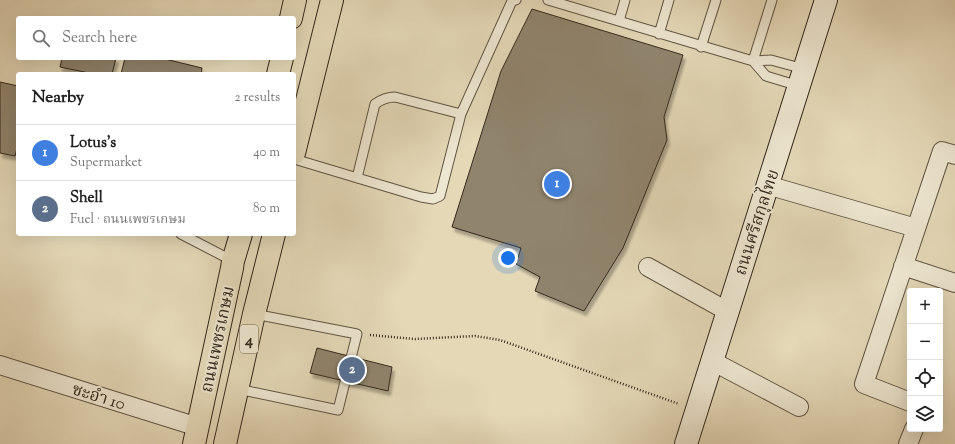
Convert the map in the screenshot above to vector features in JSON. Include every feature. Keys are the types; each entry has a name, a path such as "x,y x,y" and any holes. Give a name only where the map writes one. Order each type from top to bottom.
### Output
{"main road":[{"path":"291,16 295,0"},
{"path":"296,145 332,0"},
{"path":"278,72 282,60"},
{"name":"ถนนเพชรเกษม","path":"196,435 233,261 240,236"},
{"name":"ถนนเพชรเกษม","path":"225,444 254,314 274,236"}],"street":[{"name":"ถนนศรีสกุลไทย","path":"686,444 826,0"},
{"path":"907,401 864,384 942,151 955,155"},
{"path":"767,185 916,228"},
{"path":"903,266 955,283"},
{"path":"648,267 727,311"},
{"path":"712,360 799,407"},
{"name":"ชะอำ 10","path":"0,365 196,435"},
{"path":"908,444 913,432"}],"lane":[{"path":"296,160 421,197 433,199 440,196 461,114 512,1 516,0"},
{"path":"548,0 753,62 771,60 801,78"},
{"path":"578,9 581,0"},
{"path":"619,21 625,0"},
{"path":"659,34 669,0"},
{"path":"702,47 716,0"},
{"path":"753,62 772,0"},
{"path":"753,62 766,76 801,78"},
{"path":"356,178 375,104 382,99 395,97 461,114"},
{"path":"185,236 233,261"},
{"path":"238,389 338,410 356,334 254,314"}],"path":[{"path":"356,334 414,339 475,336 493,338 696,410"}],"building":[{"path":"532,9 683,55 664,117 667,140 623,248 584,311 535,291 540,277 516,264 521,248 452,227 501,71"},
{"path":"62,60 116,60 112,72 84,72 60,67"},
{"path":"124,60 169,60 202,68 201,72 122,72"},
{"path":"0,82 16,86 16,152 15,156 0,153"},
{"path":"317,348 392,367 388,391 310,373"}],"place":[{"name":"Lotus's","path":"557,184"},
{"name":"Shell","path":"352,370"}]}
